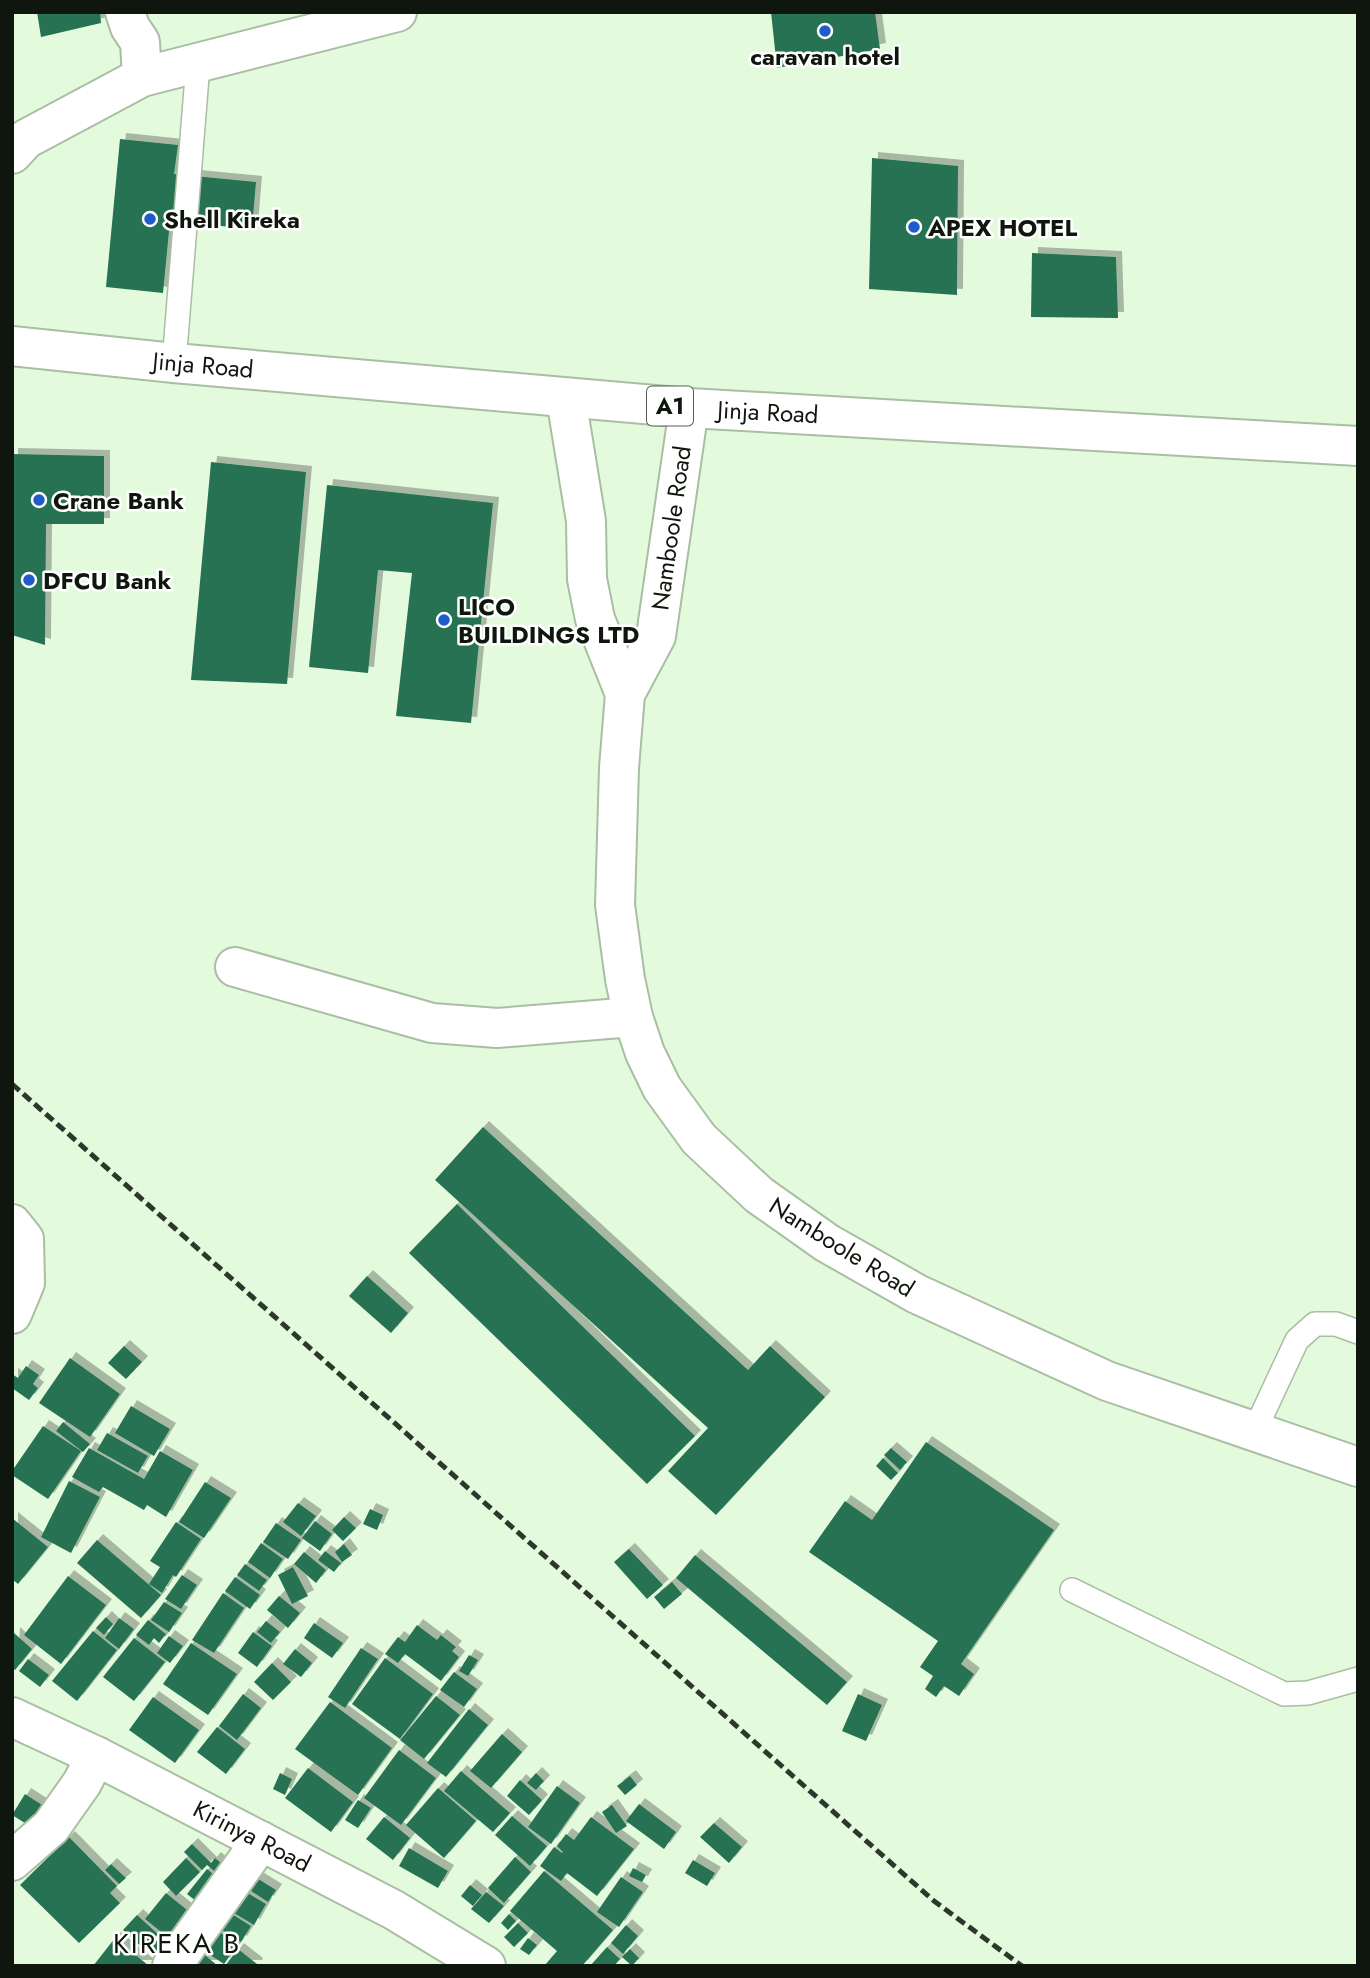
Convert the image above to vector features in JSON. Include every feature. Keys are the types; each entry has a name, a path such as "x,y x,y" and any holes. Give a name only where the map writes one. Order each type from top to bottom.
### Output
{"main road":[{"path":"125,12 130,27 140,42 142,77"},
{"path":"12,154 26,139 142,77 397,12"},
{"name":"Jinja Road","path":"12,346 174,363 689,408 1351,446"},
{"path":"566,398 586,521 587,579 595,620 625,694"},
{"name":"Namboole Road","path":"689,408 656,636 625,694 618,768 615,905 625,979 633,1017 662,1088 699,1139 758,1195 827,1243 916,1294 1107,1381 1358,1467"},
{"path":"234,967 432,1023 497,1028 633,1017"},
{"path":"12,1224 23,1239 24,1283 12,1314"},
{"name":"Kirinya Road","path":"12,1717 96,1756 394,1910 486,1966"},
{"path":"12,1861 51,1827 82,1783 96,1756"},
{"path":"172,1966 261,1841"}],"lane":[{"path":"174,363 198,64"},
{"path":"1254,1432 1297,1340 1315,1324 1336,1324 1358,1332"},
{"path":"1072,1590 1284,1694 1308,1693 1358,1679"}],"building":[{"path":"37,12 100,12 101,23 41,37"},
{"name":"caravan hotel","path":"771,12 875,12 880,49 777,68"},
{"path":"120,139 178,145 174,174 256,182 252,229 170,221 163,293 106,287"},
{"name":"APEX HOTEL","path":"872,158 958,166 957,295 869,289"},
{"path":"1032,253 1116,257 1118,318 1031,317"},
{"name":"DFCU Bank","path":"12,454 104,456 104,524 46,524 45,645 12,635"},
{"path":"211,462 306,472 287,684 191,680"},
{"name":"LICO BUILDINGS LTD","path":"327,485 493,503 471,723 396,716 412,573 378,570 368,673 309,667"},
{"path":"483,1127 748,1370 770,1346 825,1397 716,1515 668,1471 708,1428 435,1180"},
{"path":"457,1204 695,1436 647,1484 409,1253"},
{"path":"367,1276 408,1313 391,1333 349,1296"},
{"path":"124,1346 142,1362 126,1379 108,1363"},
{"path":"70,1358 120,1394 90,1437 39,1403"},
{"path":"26,1366 39,1375 33,1384 38,1388 29,1400 12,1388 12,1374 18,1378"},
{"path":"131,1406 170,1429 154,1456 115,1433"},
{"path":"63,1422 90,1444 83,1452 56,1431"},
{"path":"43,1426 81,1451 48,1499 12,1475 12,1471"},
{"path":"107,1433 148,1456 138,1473 97,1450"},
{"path":"926,1442 1054,1530 961,1664 974,1674 959,1696 944,1686 936,1697 925,1689 933,1676 920,1667 938,1641 809,1552 845,1501 872,1520"},
{"path":"89,1448 144,1479 160,1451 193,1470 166,1517 147,1505 144,1510 103,1487 99,1492 72,1477"},
{"path":"891,1448 907,1462 900,1470 884,1455"},
{"path":"883,1458 898,1473 891,1480 876,1466"},
{"path":"69,1481 100,1497 71,1553 41,1537"},
{"path":"205,1482 231,1498 204,1538 179,1522"},
{"path":"298,1503 316,1516 301,1536 283,1522"},
{"path":"370,1509 383,1515 377,1530 363,1524"},
{"path":"344,1517 356,1528 343,1541 332,1530"},
{"path":"12,1518 48,1547 18,1584 12,1579"},
{"path":"315,1521 332,1534 320,1551 302,1538"},
{"path":"176,1522 201,1539 162,1593 149,1584 160,1567 150,1561"},
{"path":"276,1523 301,1540 288,1559 263,1542"},
{"path":"97,1540 161,1595 141,1618 77,1563"},
{"path":"261,1543 283,1559 270,1578 248,1562"},
{"path":"344,1544 352,1555 342,1562 335,1552"},
{"path":"629,1549 663,1585 647,1599 614,1562"},
{"path":"325,1551 341,1563 334,1572 318,1560"},
{"path":"304,1552 326,1570 316,1583 294,1564"},
{"path":"695,1555 847,1682 827,1705 676,1578"},
{"path":"245,1564 267,1580 259,1591 237,1575"},
{"path":"293,1567 308,1596 292,1604 278,1575"},
{"path":"182,1575 197,1585 181,1609 165,1599"},
{"path":"68,1576 106,1605 61,1664 24,1635"},
{"path":"235,1577 260,1595 250,1609 225,1591"},
{"path":"672,1582 682,1594 664,1609 654,1597"},
{"path":"223,1593 244,1608 214,1653 192,1640"},
{"path":"279,1596 300,1613 288,1628 267,1610"},
{"path":"164,1602 182,1613 169,1632 151,1620"},
{"path":"106,1617 113,1624 104,1635 96,1628"},
{"path":"119,1618 134,1629 119,1649 105,1638"},
{"path":"148,1620 166,1634 159,1643 154,1638 149,1645 136,1635"},
{"path":"266,1621 280,1632 271,1643 257,1632"},
{"path":"314,1623 343,1643 332,1658 304,1638"},
{"path":"417,1625 437,1640 441,1635 456,1647 452,1651 459,1657 441,1681 405,1654 398,1663 385,1654 398,1637 405,1642"},
{"path":"93,1631 117,1650 77,1701 52,1681"},
{"path":"253,1632 272,1646 257,1667 238,1653"},
{"path":"14,1633 32,1649 15,1670 12,1668"},
{"path":"169,1636 183,1646 170,1663 157,1653"},
{"path":"134,1638 165,1662 134,1701 103,1677"},
{"path":"191,1643 237,1674 208,1715 163,1684"},
{"path":"361,1648 378,1659 345,1708 328,1697"},
{"path":"295,1649 312,1663 301,1677 283,1664"},
{"path":"469,1655 478,1660 468,1676 459,1671"},
{"path":"385,1658 433,1694 400,1739 352,1704"},
{"path":"28,1659 49,1675 40,1687 19,1671"},
{"path":"272,1663 291,1682 273,1700 254,1682"},
{"path":"454,1672 477,1689 464,1707 440,1690"},
{"path":"243,1694 261,1708 237,1740 219,1726"},
{"path":"858,1694 882,1705 866,1741 842,1731"},
{"path":"436,1696 460,1715 424,1759 400,1740"},
{"path":"153,1697 199,1730 175,1763 129,1730"},
{"path":"330,1702 392,1748 358,1795 295,1749"},
{"path":"469,1709 488,1725 446,1777 427,1763"},
{"path":"217,1727 245,1749 226,1774 197,1752"},
{"path":"502,1734 522,1752 491,1788 470,1771"},
{"path":"399,1750 436,1778 401,1825 364,1798"},
{"path":"308,1768 353,1802 331,1832 285,1798"},
{"path":"461,1771 510,1813 493,1832 444,1791"},
{"path":"280,1773 292,1779 285,1795 273,1789"},
{"path":"536,1773 544,1781 536,1790 527,1783"},
{"path":"630,1776 637,1785 625,1795 617,1786"},
{"path":"520,1780 542,1800 529,1815 507,1796"},
{"path":"557,1786 580,1803 551,1844 528,1827"},
{"path":"438,1788 476,1821 444,1858 406,1825"},
{"path":"25,1794 50,1810 38,1831 12,1815"},
{"path":"358,1800 371,1808 358,1828 345,1820"},
{"path":"639,1804 676,1832 664,1849 626,1821"},
{"path":"612,1805 627,1826 616,1833 602,1812"},
{"path":"512,1816 547,1846 530,1866 495,1835"},
{"path":"384,1817 410,1838 393,1860 366,1839"},
{"path":"591,1817 634,1849 597,1896 567,1873 561,1881 540,1866 554,1847 562,1853 557,1846 566,1834 574,1840"},
{"path":"714,1823 742,1847 729,1863 700,1837"},
{"path":"69,1837 117,1886 110,1893 120,1903 79,1943 20,1885"},
{"path":"192,1844 211,1863 215,1858 232,1872 225,1880 207,1865 202,1870 184,1852"},
{"path":"409,1848 448,1871 438,1888 399,1866"},
{"path":"515,1857 531,1872 504,1903 488,1888"},
{"path":"186,1858 200,1872 176,1896 163,1882"},
{"path":"693,1860 715,1873 707,1886 685,1873"},
{"path":"111,1864 126,1878 119,1884 105,1870"},
{"path":"633,1868 646,1875 642,1882 629,1876"},
{"path":"207,1869 225,1884 206,1909 187,1894"},
{"path":"544,1871 613,1930 582,1966 545,1965 557,1951 510,1911"},
{"path":"252,1875 276,1890 268,1902 245,1887"},
{"path":"621,1877 643,1892 619,1927 597,1912"},
{"path":"470,1885 482,1895 473,1906 461,1896"},
{"path":"241,1889 266,1904 254,1925 229,1910"},
{"path":"486,1892 504,1906 489,1923 471,1909"},
{"path":"166,1893 197,1918 176,1944 145,1919"},
{"path":"227,1911 251,1926 241,1942 217,1927"},
{"path":"509,1914 516,1921 508,1930 501,1923"},
{"path":"137,1915 158,1934 144,1949 123,1930"},
{"path":"518,1923 528,1933 514,1947 504,1937"},
{"path":"626,1925 638,1936 623,1954 611,1943"},
{"path":"215,1929 238,1944 224,1964 201,1949"},
{"path":"115,1938 149,1966 93,1966"},
{"path":"528,1938 537,1945 529,1955 520,1949"},
{"path":"157,1940 166,1948 158,1957 149,1949"},
{"path":"607,1947 620,1959 614,1966 590,1966"},
{"path":"238,1949 257,1964 256,1966 225,1966"},
{"path":"630,1949 639,1958 632,1966 622,1957"},
{"path":"200,1951 218,1966 188,1966"}],"railway":[{"path":"12,1084 934,1901 1022,1966"}],"place":[{"name":"caravan hotel","path":"825,31"},
{"name":"Shell Kireka","path":"150,219"},
{"name":"APEX HOTEL","path":"914,227"},
{"name":"Crane Bank","path":"39,500"},
{"name":"DFCU Bank","path":"29,580"},
{"name":"LICO BUILDINGS LTD","path":"444,620"}],"district":[{"name":"KIREKA B","path":"177,1943"}]}
